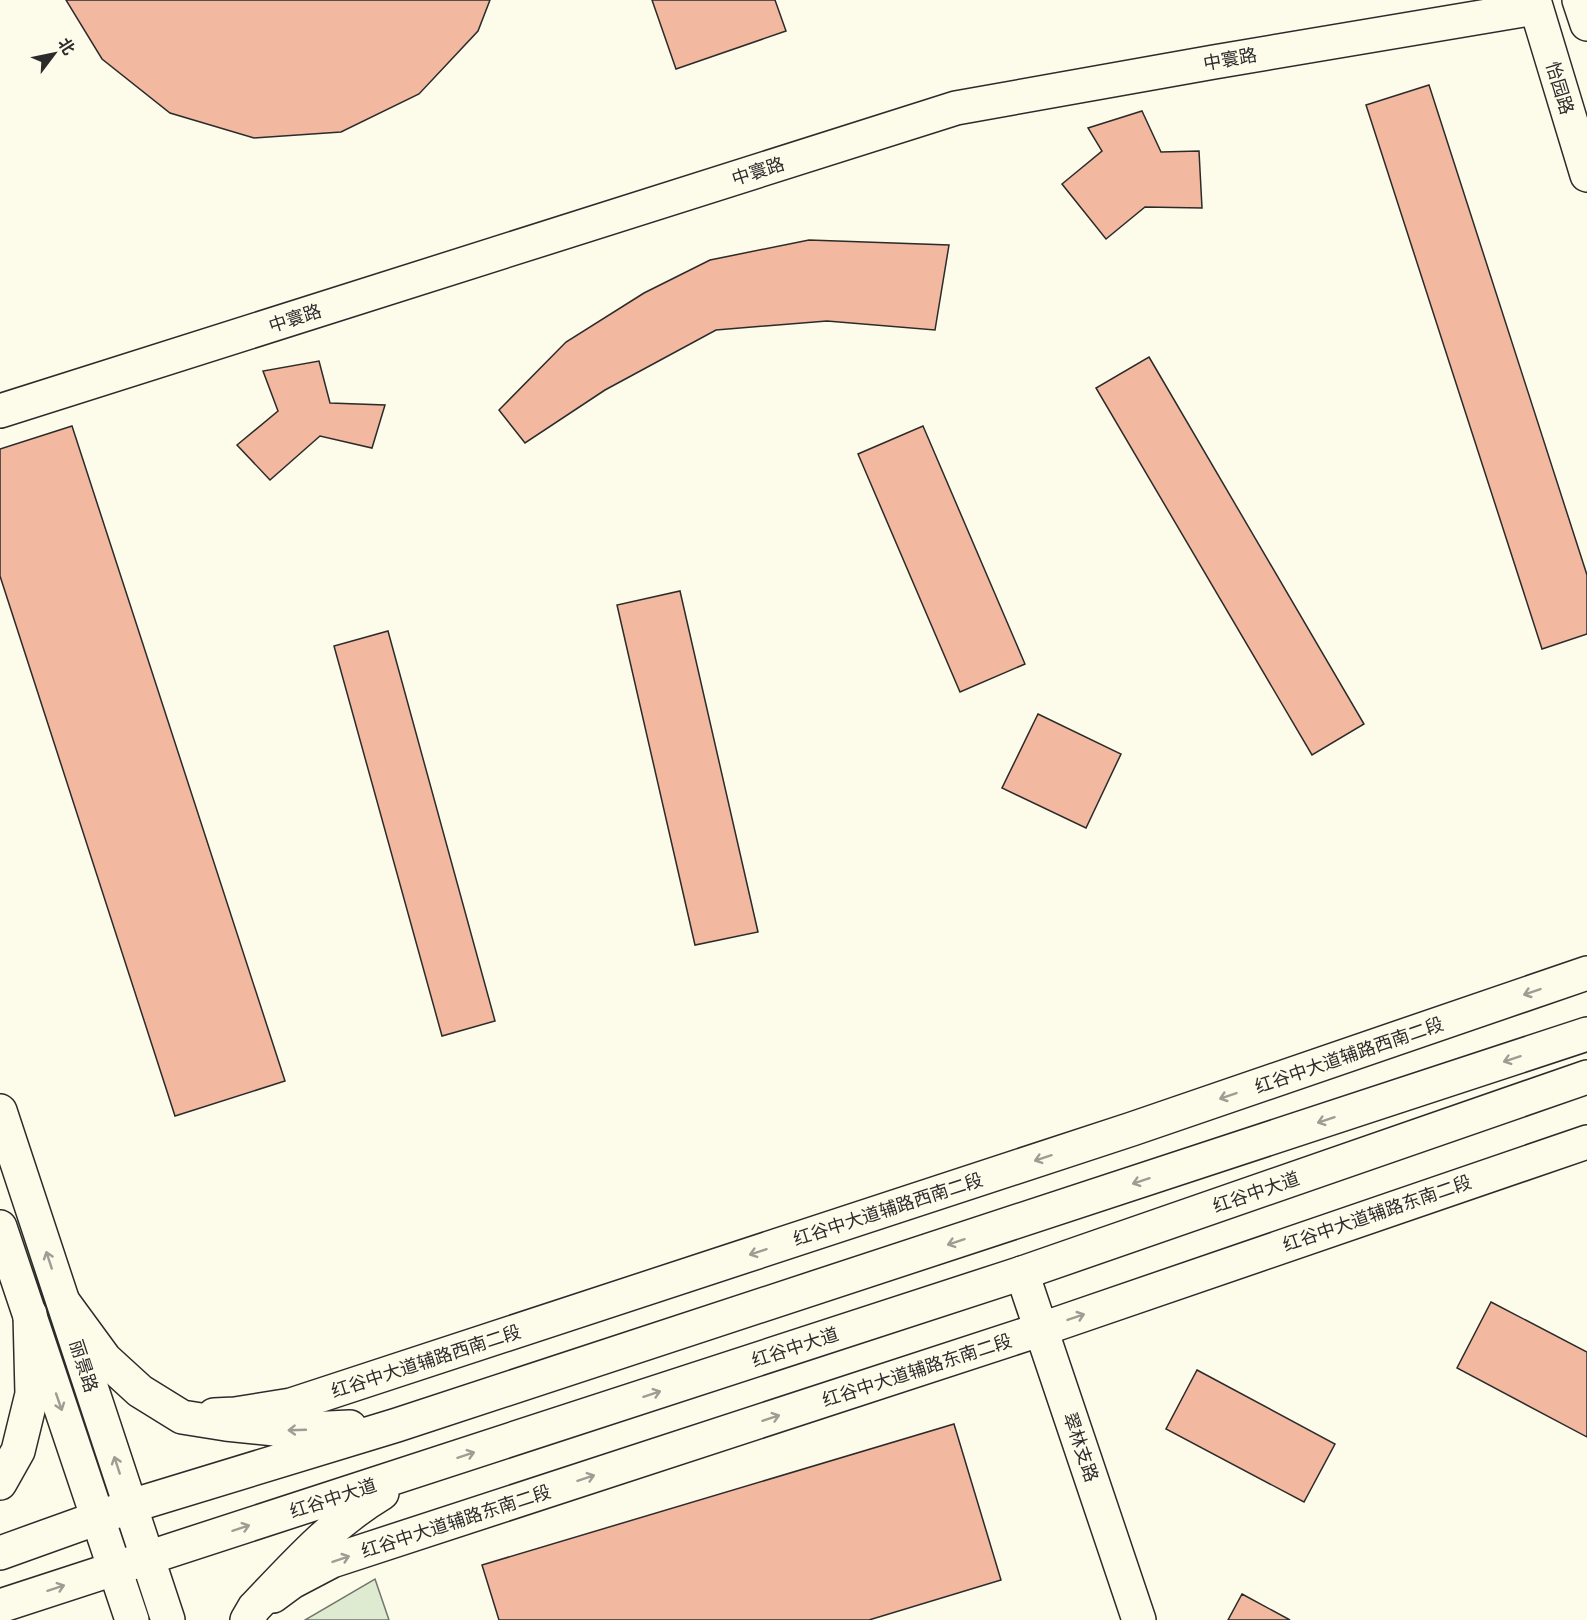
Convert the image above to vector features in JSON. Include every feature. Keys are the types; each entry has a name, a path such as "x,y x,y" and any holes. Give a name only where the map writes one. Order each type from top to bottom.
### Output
{"street":[{"path":"1579,0 1587,24"},
{"name":"怡园路","path":"1535,4 1587,175"},
{"name":"中寰路","path":"0,411 956,108 1535,4"},
{"name":"红谷中大道辅路西南二段","path":"182,1417 235,1414 291,1405 1132,1129 1587,974"},
{"path":"1555,1044 1587,1026"},
{"path":"0,1553 131,1506 397,1425 1587,1034"},
{"name":"红谷中大道","path":"0,1606 1022,1273 1578,1081"},
{"name":"丽景路","path":"0,1111 168,1620"},
{"name":"红谷中大道辅路东南二段","path":"250,1614 292,1582 332,1562 1042,1329 1587,1142"},
{"name":"丽景路","path":"0,1227 132,1620"},
{"name":"翠林支路","path":"1022,1273 1139,1620"},
{"path":"64,1304 105,1359 140,1391 182,1417 285,1430 397,1425"},
{"path":"1,1481 18,1451 32,1394 30,1314"},
{"path":"250,1614 314,1544 357,1508 426,1468"}],"green space":[{"path":"375,1579 389,1620 305,1620"}],"building":[{"path":"66,0 490,0 478,31 419,94 341,132 254,138 170,113 102,59"},
{"path":"652,0 775,0 786,31 676,69"},
{"path":"1429,85 1587,575 1587,634 1542,649 1366,105"},
{"path":"1142,111 1161,152 1199,151 1202,208 1145,207 1106,239 1062,184 1102,151 1088,128"},
{"path":"809,240 949,245 935,330 827,321 716,330 605,390 525,443 499,410 566,342 644,293 710,260"},
{"path":"1149,357 1364,724 1312,755 1096,388"},
{"path":"319,361 330,403 385,405 372,448 320,436 270,480 237,445 278,411 263,371"},
{"path":"72,426 285,1081 175,1116 0,576 0,449"},
{"path":"923,426 1025,664 960,692 858,454"},
{"path":"680,591 758,932 695,945 617,605"},
{"path":"388,631 495,1021 442,1036 334,646"},
{"path":"1038,714 1121,754 1086,828 1002,788"},
{"path":"1491,1302 1587,1352 1587,1437 1457,1368"},
{"path":"1197,1370 1335,1444 1304,1502 1166,1429"},
{"path":"954,1424 1001,1580 869,1620 499,1620 482,1565"},
{"path":"1242,1594 1290,1620 1228,1620"}]}
